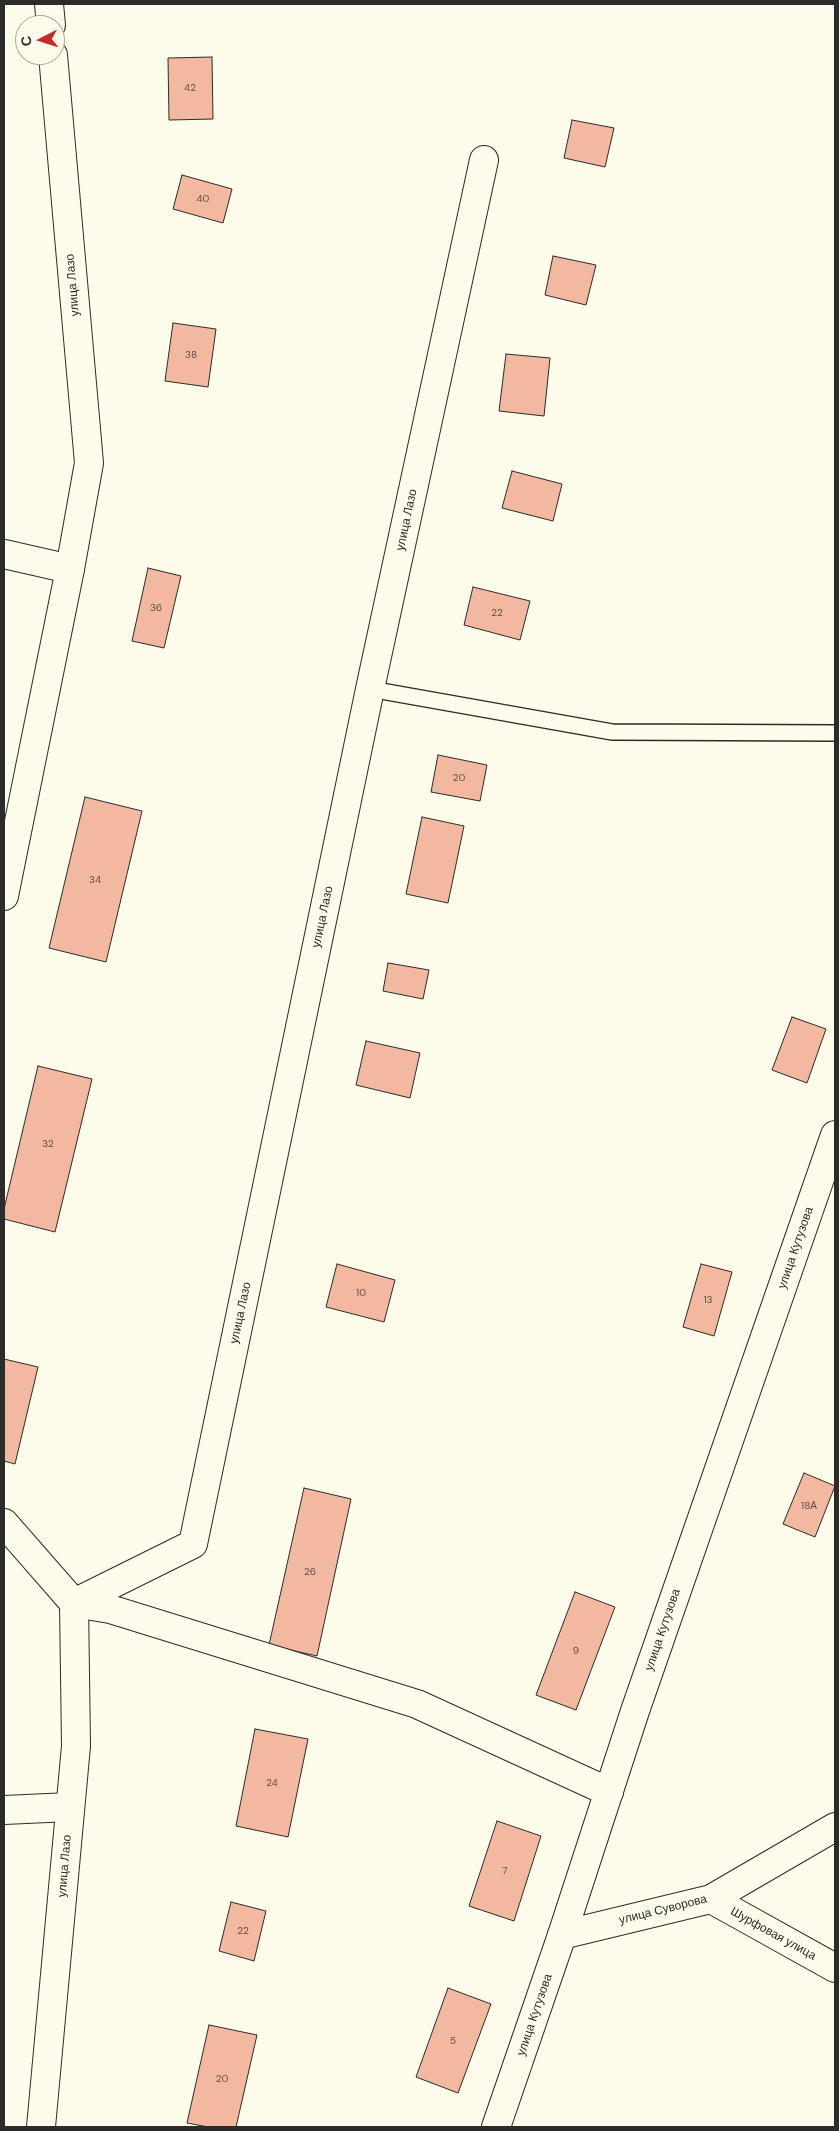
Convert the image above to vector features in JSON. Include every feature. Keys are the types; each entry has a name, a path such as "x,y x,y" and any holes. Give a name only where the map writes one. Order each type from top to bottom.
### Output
{"street":[{"name":"улица Лазо","path":"4,896 70,570 89,463 54,65"},
{"name":"улица Лазо","path":"41,2127 76,1746 74,1604 194,1544 370,689 484,160"},
{"path":"4,554 70,570"},
{"name":"улица Кутузова","path":"496,2127 562,1935 635,1711 835,1135"},
{"path":"4,1523 74,1604 110,1609 417,1704 609,1792"},
{"path":"4,1810 70,1807"},
{"name":"улица Суворова","path":"562,1935 711,1899 835,1827"},
{"name":"Шурфовая улица","path":"711,1899 835,1968"}],"lane":[{"path":"370,689 612,732 835,733"}],"building":[{"path":"212,57 213,119 169,120 168,58"},
{"path":"572,120 614,128 605,167 564,158"},
{"path":"182,175 232,189 223,223 173,209"},
{"path":"553,256 596,265 586,305 545,295"},
{"path":"173,323 216,329 208,387 165,381"},
{"path":"506,354 550,358 544,416 499,411"},
{"path":"512,471 562,484 553,521 502,508"},
{"path":"148,568 181,576 164,648 132,641"},
{"path":"473,587 530,601 520,640 464,625"},
{"path":"438,755 487,765 480,801 431,792"},
{"path":"85,797 142,811 106,962 49,948"},
{"path":"422,817 464,826 448,903 406,894"},
{"path":"388,963 429,970 423,999 383,991"},
{"path":"792,1017 826,1029 807,1083 772,1070"},
{"path":"366,1041 420,1053 410,1098 356,1085"},
{"path":"38,1066 92,1079 55,1232 4,1219 4,1209"},
{"path":"337,1264 395,1280 384,1322 326,1307"},
{"path":"701,1264 732,1272 714,1336 683,1327"},
{"path":"4,1359 38,1367 15,1464 4,1461"},
{"path":"804,1473 835,1486 815,1537 783,1524"},
{"path":"304,1488 351,1499 317,1656 269,1645"},
{"path":"575,1592 615,1607 576,1710 536,1695"},
{"path":"255,1729 308,1739 288,1837 236,1826"},
{"path":"497,1821 541,1836 514,1921 469,1906"},
{"path":"231,1902 266,1911 254,1961 219,1951"},
{"path":"448,1988 491,2004 458,2093 416,2077"},
{"path":"209,2025 257,2035 236,2127 208,2127 187,2123"}]}
